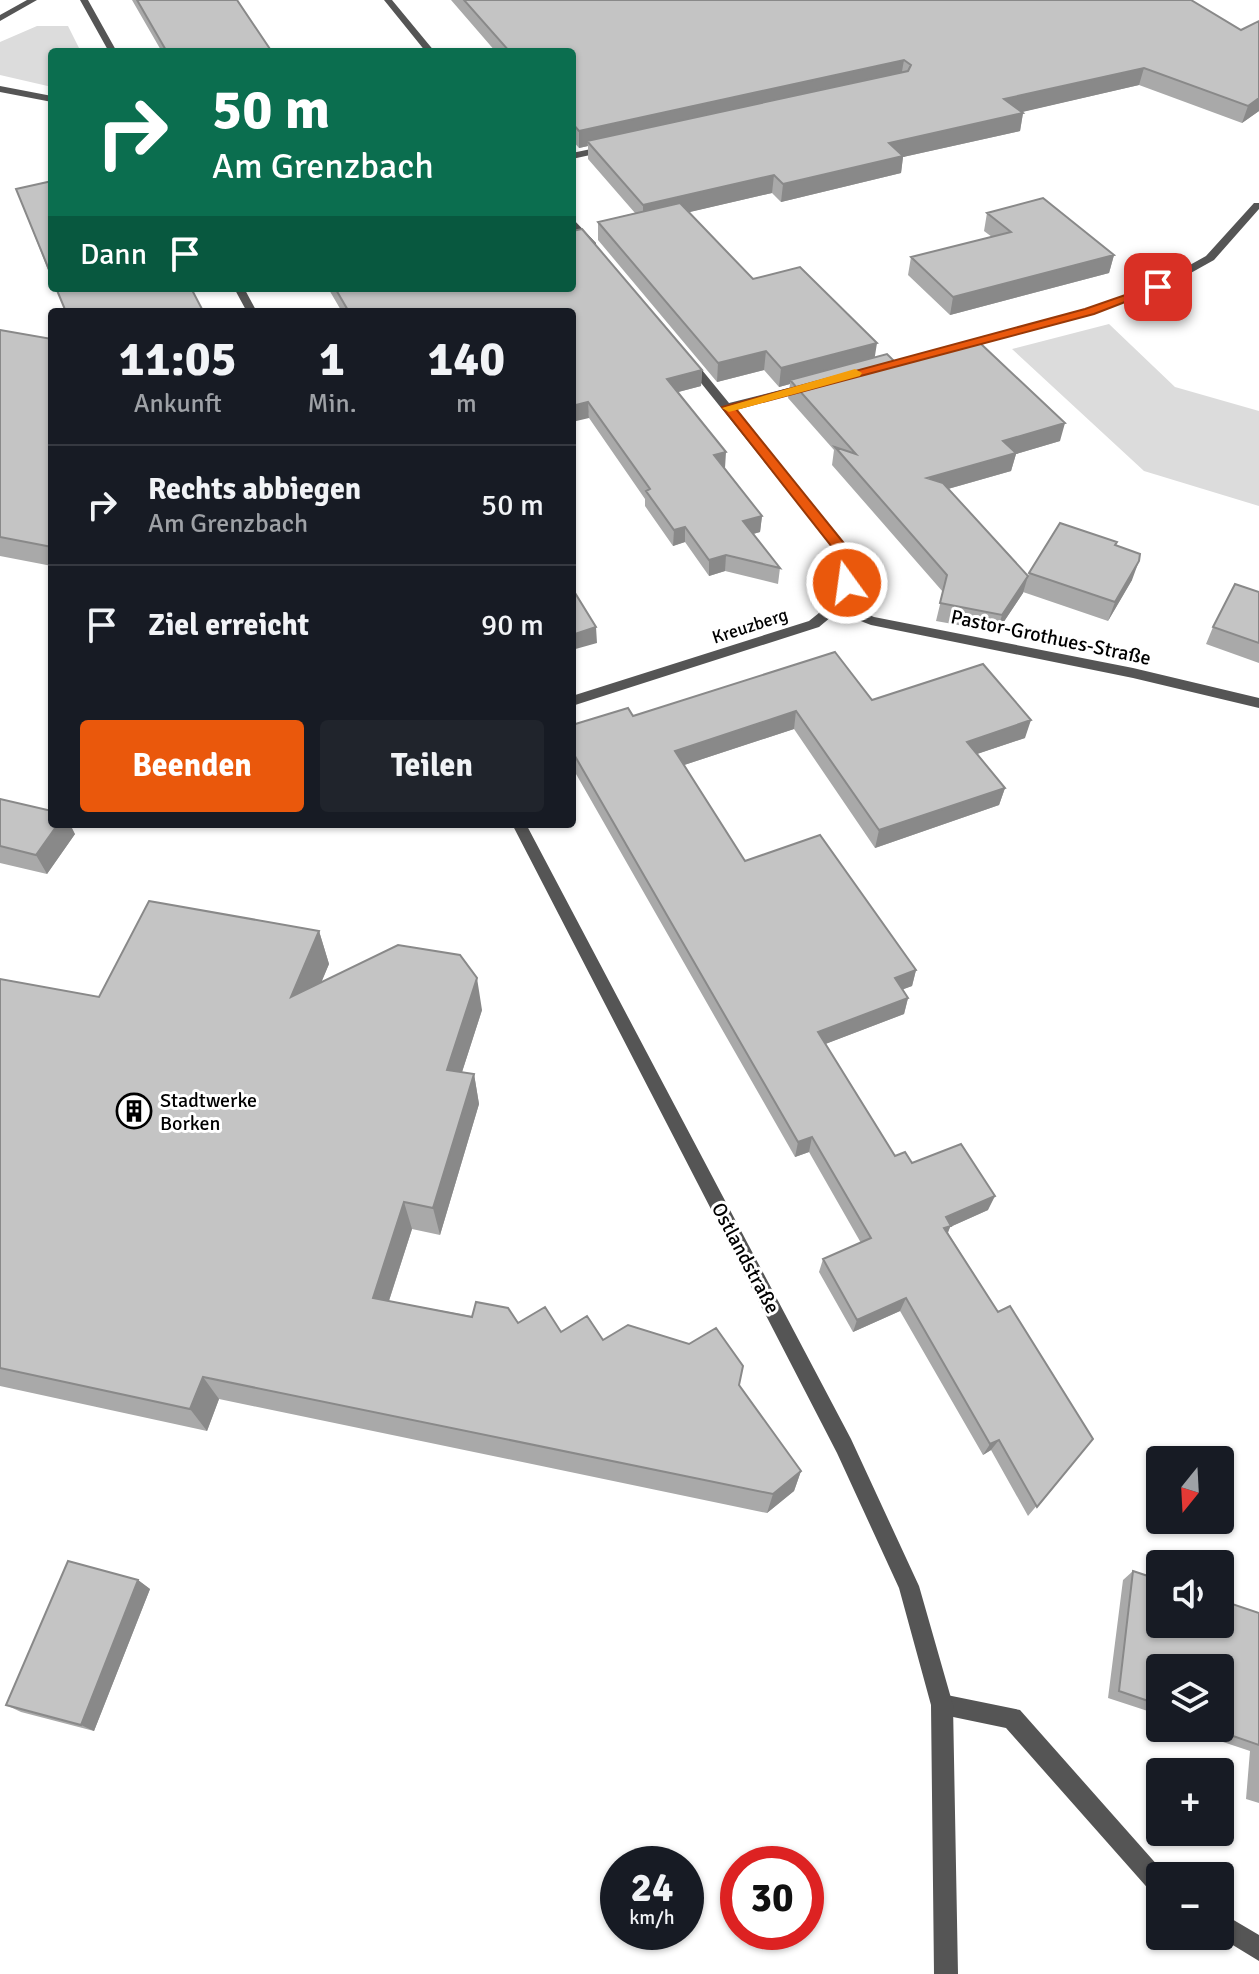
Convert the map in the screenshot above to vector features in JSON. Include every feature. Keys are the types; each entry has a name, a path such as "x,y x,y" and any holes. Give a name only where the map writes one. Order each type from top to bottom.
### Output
{"street":[{"path":"0,18 33,0"},
{"path":"84,0 111,48"},
{"path":"388,0 428,48"},
{"path":"0,89 48,98"},
{"path":"576,155 616,147"},
{"path":"864,371 1090,311 1158,287 1210,258 1257,205"},
{"path":"576,226 601,256"},
{"path":"679,349 846,555 847,583 837,607"},
{"path":"728,407 818,383"},
{"name":"Kreuzberg","path":"576,700 814,624 837,607"},
{"name":"Pastor-Grothues-Straße","path":"837,607 871,621 1133,673 1259,703"},
{"name":"Ostlandstraße","path":"521,828 844,1446 909,1586 942,1705 946,1974"},
{"path":"942,1705 1012,1718 1146,1869"},
{"path":"1234,1933 1259,1949"}],"shaded area":[{"path":"37,26 68,26 79,48 48,48 48,86 0,75 0,42"},
{"path":"1109,324 1175,387 1259,411 1259,506 1144,471 1012,349"}],"building":[{"path":"137,0 237,0 269,48 165,48"},
{"path":"464,0 1191,0 1241,30 1259,21 1259,98 1248,106 1144,68 1004,99 1023,113 889,143 903,156 783,184 774,175 643,205 587,141 908,71 911,65 904,60 579,131 576,128 576,48 506,48"},
{"path":"48,182 48,267 16,189"},
{"path":"1043,198 1114,255 953,297 911,257 1011,232 987,213"},
{"path":"680,203 753,279 800,267 877,343 781,368 766,351 718,363 598,222"},
{"path":"582,229 702,370 667,379 726,452 714,455 762,516 743,521 780,568 726,555 709,560 685,527 674,530 646,491 650,489 588,402 576,405 576,308 347,308 337,292 576,292 576,230"},
{"path":"58,292 193,292 201,308 64,308"},
{"path":"0,330 48,338 48,546 0,537"},
{"path":"980,343 1065,423 1003,441 1016,453 927,478 943,483 1028,576 1002,615 940,603 947,575 835,447 856,454 790,380 887,354 898,365"},
{"path":"1060,523 1117,542 1115,545 1140,554 1115,602 1029,573"},
{"path":"1235,584 1259,592 1259,643 1213,627"},
{"path":"576,594 596,627 576,634"},
{"path":"835,652 872,700 983,664 1031,720 967,742 1005,788 879,830 796,711 675,751 745,861 820,835 916,970 895,978 908,998 818,1032 895,1156 905,1152 912,1163 961,1144 995,1196 946,1217 951,1226 944,1228 998,1312 1010,1306 1093,1439 1037,1507 999,1440 990,1444 906,1298 857,1320 823,1259 871,1238 812,1137 798,1142 576,758 576,724 628,708 633,716"},
{"path":"0,799 48,810 48,828 55,828 36,855 0,846"},
{"path":"149,901 319,931 291,997 398,945 460,955 477,978 447,1070 474,1074 433,1208 404,1202 373,1298 472,1317 476,1302 508,1308 518,1323 545,1307 561,1332 587,1316 603,1340 628,1325 689,1344 716,1328 743,1366 739,1385 801,1471 773,1494 203,1377 190,1409 0,1368 0,979 99,997"},
{"path":"68,1561 138,1580 81,1725 6,1705"},
{"path":"1133,1571 1146,1575 1146,1638 1234,1638 1234,1605 1259,1613 1259,1745 1234,1736 1234,1654 1146,1654 1146,1700 1119,1691"}],"slow traffic":[{"path":"729,408 855,373"}],"place":[{"name":"Stadtwerke Borken","path":"134,1111"}],"route":[{"path":"847,583 846,555 728,407 1090,311 1158,287"}]}
